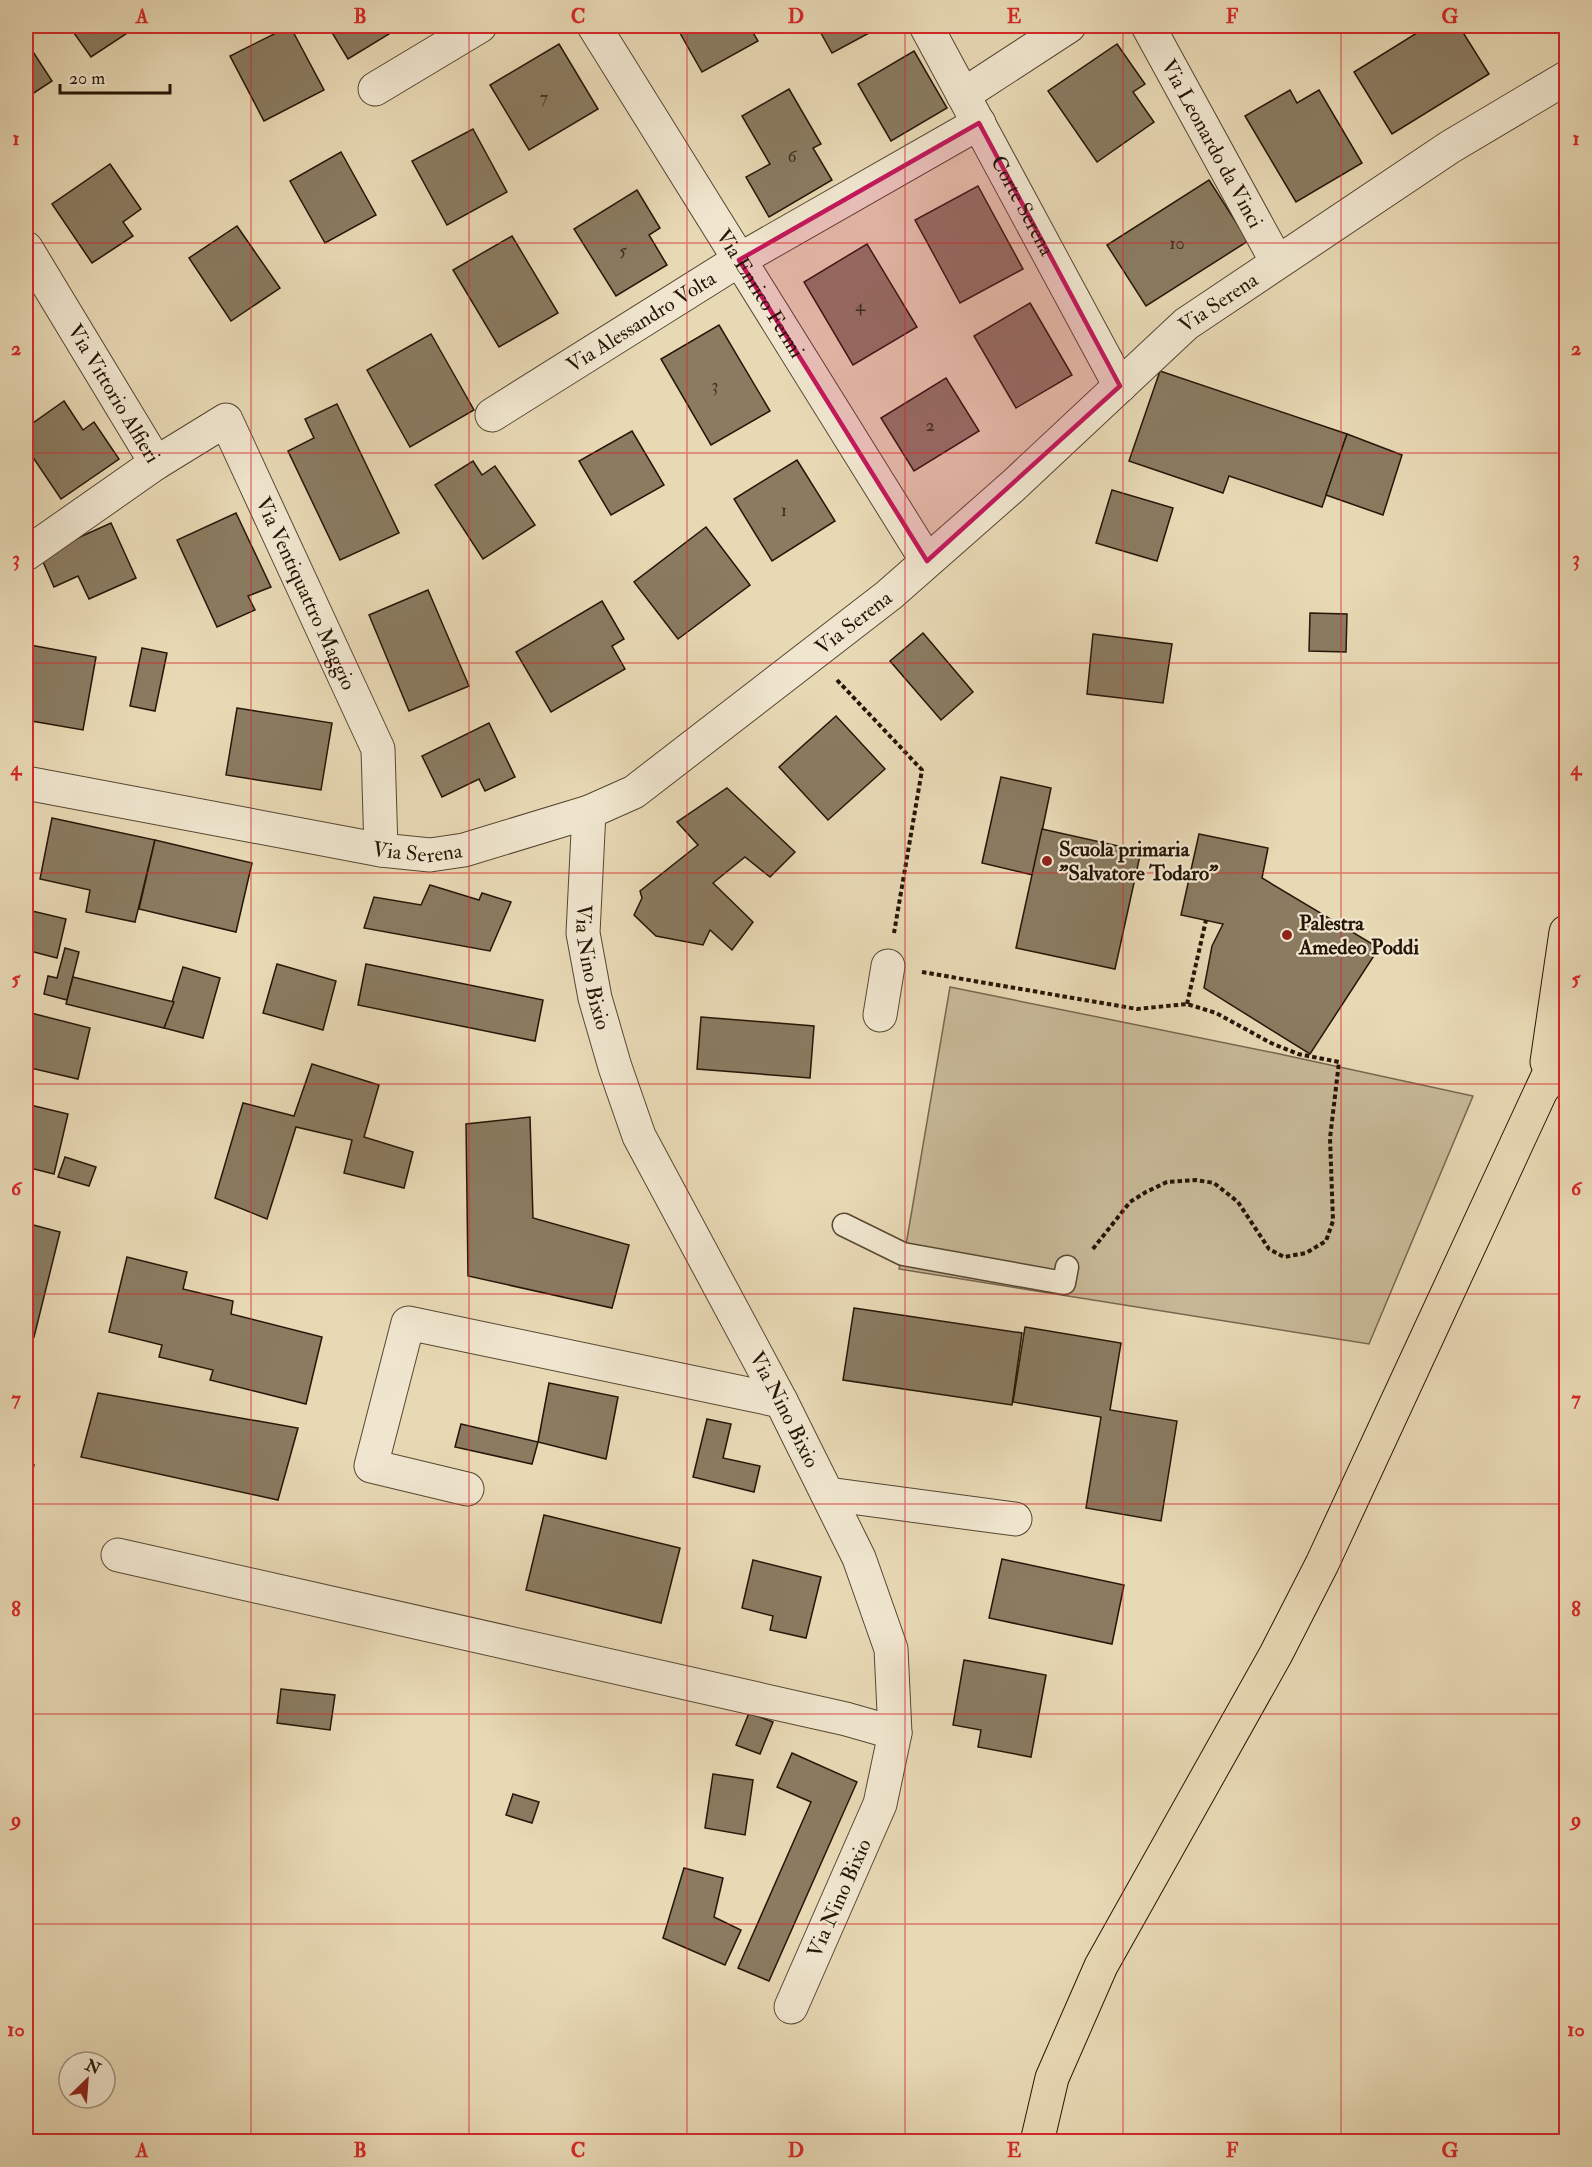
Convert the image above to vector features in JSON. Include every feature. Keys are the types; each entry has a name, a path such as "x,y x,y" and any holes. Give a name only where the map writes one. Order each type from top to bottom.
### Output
{"highway":[{"path":"1543,1088 1566,932"},
{"path":"1037,2142 1052,2078 1101,1966 1276,1654 1322,1564 1566,1037"},
{"path":"1543,1088 1566,1046"},
{"path":"1543,1088 1566,1061"}],"street":[{"path":"375,89 480,26"},
{"name":"Via Enrico Fermi","path":"594,26 927,561"},
{"name":"Corte Serena","path":"926,26 1120,386"},
{"path":"963,95 1070,26"},
{"name":"Via Leonardo da Vinci","path":"1148,26 1277,262"},
{"name":"Via Serena","path":"26,783 381,850 430,855 464,850 589,812 634,792 888,595 1012,486 1186,324 1450,147 1566,78"},
{"name":"Via Alessandro Volta","path":"492,415 739,260 979,123"},
{"name":"Via Vittorio Alfieri","path":"26,248 156,463 26,554"},
{"name":"Via Ventiquattro Maggio","path":"156,463 226,420 378,748 381,850"},
{"name":"Via Nino Bixio","path":"589,812 583,933 595,998 615,1067 639,1136 781,1401 859,1557 891,1649 896,1733 880,1804 791,2007"},
{"path":"880,1016 888,966"},
{"path":"467,1489 371,1466 408,1323 781,1401"},
{"path":"828,1494 1015,1519"},
{"path":"118,1555 846,1719 896,1733"}],"lane":[{"path":"844,1225 903,1254 1064,1283 1068,1267"}],"path":[{"path":"813,655 922,770 888,966 1137,1009 1187,1004 1216,1013 1271,1043 1298,1054 1339,1062 1330,1138 1333,1221 1326,1241 1306,1253 1284,1257 1269,1249 1238,1202 1214,1183 1196,1180 1167,1182 1130,1202 1087,1255 1068,1267"},
{"path":"1187,1004 1206,920"}],"highlighted area":[{"path":"979,123 1120,386 927,561 739,260"}],"shaded area":[{"path":"950,987 1473,1096 1369,1344 899,1269 907,1239"}],"building":[{"path":"69,26 138,26 91,57"},
{"path":"290,26 324,90 264,121 230,56"},
{"path":"328,26 402,26 348,59"},
{"path":"676,26 749,26 758,41 702,72"},
{"path":"817,26 882,26 832,53"},
{"path":"1428,26 1459,26 1489,74 1392,134 1354,72"},
{"path":"26,41 52,81 26,98"},
{"path":"559,44 598,109 529,150 490,85"},
{"path":"1117,44 1145,84 1133,92 1154,122 1097,162 1048,91"},
{"path":"914,51 947,108 891,141 858,84"},
{"path":"789,89 821,144 813,148 832,180 769,217 746,177 770,164 742,116"},
{"path":"1290,90 1297,103 1319,90 1362,163 1296,202 1245,116"},
{"path":"473,129 507,192 447,225 412,161"},
{"path":"341,152 376,215 325,243 290,181"},
{"path":"110,164 141,209 123,222 133,236 92,263 52,204"},
{"path":"1209,180 1248,241 1146,306 1107,245"},
{"path":"978,186 1023,269 960,303 915,220"},
{"path":"637,190 660,228 649,235 667,265 616,296 574,229"},
{"path":"237,226 280,288 231,321 189,258"},
{"path":"512,236 558,313 499,347 453,270"},
{"path":"867,244 917,327 853,365 804,282"},
{"path":"1030,303 1072,375 1016,408 974,336"},
{"path":"719,325 770,411 711,445 661,359"},
{"path":"431,334 474,410 410,447 367,370"},
{"path":"1160,371 1347,434 1322,507 1229,476 1223,493 1129,461"},
{"path":"946,378 979,431 914,471 881,418"},
{"path":"64,401 83,430 94,422 119,459 61,499 26,447 26,428"},
{"path":"337,404 399,533 340,560 288,451 314,438 305,419"},
{"path":"632,431 664,485 611,515 579,461"},
{"path":"1347,434 1402,455 1383,515 1326,495"},
{"path":"797,460 835,521 772,561 734,499"},
{"path":"473,461 482,475 495,466 535,525 483,559 435,485"},
{"path":"1112,490 1173,508 1157,561 1096,543"},
{"path":"236,513 271,587 248,596 255,610 217,627 177,540"},
{"path":"111,523 136,578 89,599 78,576 54,587 40,555"},
{"path":"706,527 750,585 678,639 634,582"},
{"path":"428,590 469,686 409,711 369,615"},
{"path":"602,601 624,639 612,646 625,669 551,712 516,652"},
{"path":"1310,613 1347,614 1346,652 1309,651"},
{"path":"923,633 973,692 941,720 890,661"},
{"path":"1093,634 1172,644 1163,703 1087,694"},
{"path":"30,645 96,657 83,730 26,720 26,669"},
{"path":"142,648 167,653 155,711 130,706"},
{"path":"237,708 332,723 321,790 226,775"},
{"path":"836,716 885,769 828,820 779,767"},
{"path":"489,723 515,777 485,791 479,779 442,797 422,756"},
{"path":"1001,777 1051,788 1033,875 982,863"},
{"path":"727,788 795,852 770,877 745,857 713,883 753,922 732,950 710,930 703,945 656,936 634,915 642,898 640,891 698,845 677,822"},
{"path":"52,818 155,840 135,922 86,912 90,890 40,879"},
{"path":"1042,829 1141,851 1115,969 1016,948"},
{"name":"Palestra Amedeo Poddi","path":"1199,834 1268,848 1262,878 1379,948 1310,1054 1204,988 1212,946 1223,924 1181,915"},
{"path":"155,840 252,863 236,932 139,909"},
{"path":"430,885 479,900 482,893 511,902 490,951 364,928 374,897 421,905"},
{"path":"28,910 66,919 57,958 26,950"},
{"path":"65,948 79,952 67,1000 44,994 48,976 57,978"},
{"path":"277,964 336,981 323,1030 263,1013"},
{"path":"366,964 543,1000 535,1041 358,1005"},
{"path":"183,967 220,978 203,1038 164,1028"},
{"path":"73,977 174,1002 164,1028 66,1004"},
{"path":"27,1012 90,1028 78,1079 26,1067"},
{"path":"701,1017 814,1026 810,1078 697,1069"},
{"path":"312,1064 379,1085 364,1137 413,1152 404,1188 344,1173 352,1140 296,1127 267,1219 215,1198 243,1103 294,1116"},
{"path":"26,1104 68,1114 54,1174 26,1167"},
{"path":"530,1117 533,1218 629,1245 612,1308 468,1276 466,1124"},
{"path":"65,1157 96,1167 89,1186 58,1177"},
{"path":"26,1223 60,1232 34,1337 26,1335"},
{"path":"127,1257 187,1272 183,1289 233,1301 231,1314 322,1337 306,1404 210,1380 213,1370 159,1357 162,1345 109,1332"},
{"path":"854,1308 1022,1333 1012,1405 843,1380"},
{"path":"1025,1327 1121,1343 1110,1410 1177,1421 1161,1521 1086,1508 1101,1417 1013,1402"},
{"path":"549,1383 618,1397 606,1459 538,1442"},
{"path":"98,1393 298,1428 278,1500 81,1457"},
{"path":"707,1419 731,1424 723,1458 760,1466 754,1492 693,1477"},
{"path":"461,1424 538,1442 532,1464 455,1447"},
{"path":"26,1464 34,1465 26,1496"},
{"path":"544,1515 680,1548 661,1623 526,1590"},
{"path":"1002,1559 1124,1585 1112,1644 989,1618"},
{"path":"753,1560 821,1577 806,1638 770,1630 773,1616 742,1608"},
{"path":"964,1660 1046,1675 1031,1757 978,1747 981,1730 953,1725"},
{"path":"281,1689 335,1695 330,1730 277,1723"},
{"path":"749,1713 773,1722 760,1754 736,1745"},
{"path":"792,1753 857,1782 769,1981 738,1968 811,1802 777,1787"},
{"path":"713,1774 753,1780 745,1835 705,1828"},
{"path":"513,1794 539,1802 532,1823 506,1815"},
{"path":"684,1868 723,1878 714,1917 741,1930 725,1965 663,1938"}],"place":[{"name":"Scuola primaria \"Salvatore Todaro\"","path":"1047,861"},
{"name":"Palestra Amedeo Poddi","path":"1287,935"}]}
